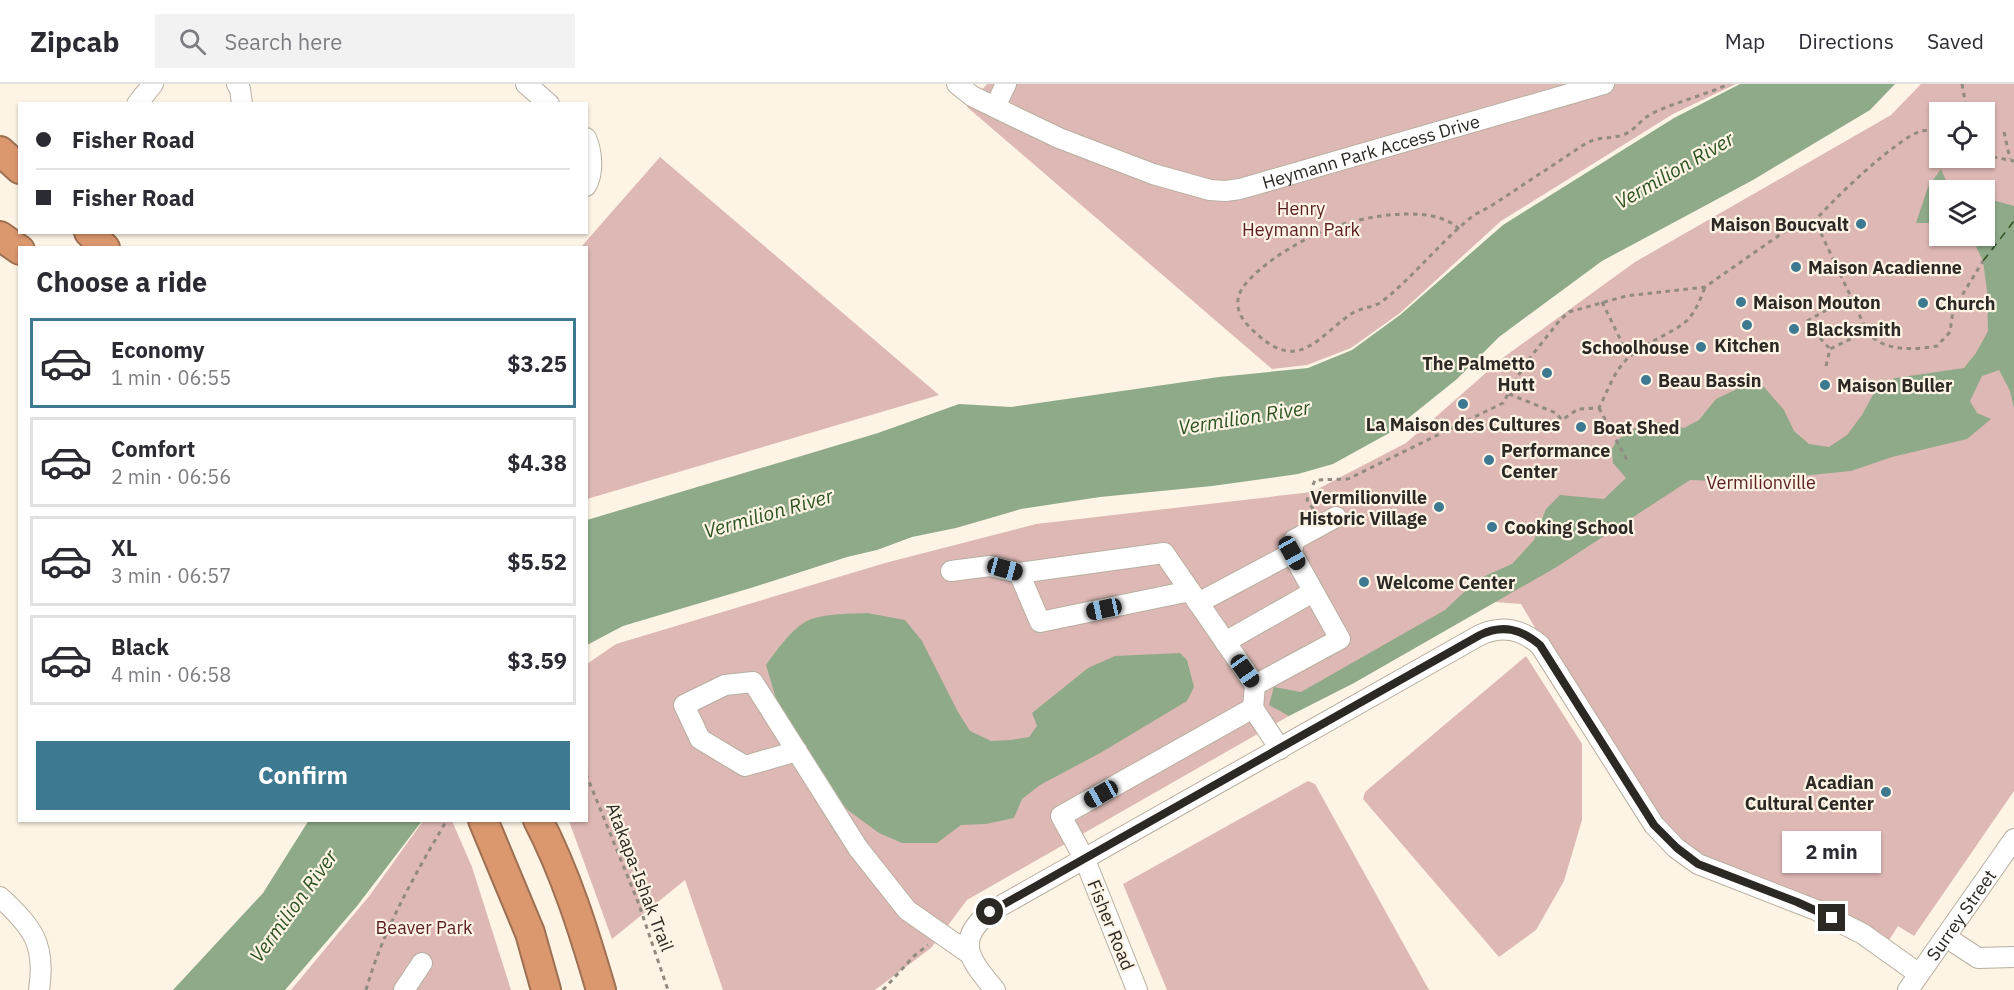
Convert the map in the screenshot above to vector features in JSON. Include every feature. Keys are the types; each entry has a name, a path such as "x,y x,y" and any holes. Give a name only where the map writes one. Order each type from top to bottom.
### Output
{"highway":[{"path":"0,151 18,167"},
{"path":"91,234 103,246"},
{"path":"0,236 18,249"},
{"path":"484,822 530,933 546,990"},
{"path":"539,822 552,848 573,903 601,990"}],"street":[{"path":"139,102 153,84"},
{"path":"237,84 242,102"},
{"path":"526,84 547,102"},
{"name":"Heymann Park Access Drive","path":"957,84 972,96 1059,138 1153,174 1210,190 1225,191 1250,186 1604,84"},
{"path":"995,107 1006,84"},
{"path":"588,144 591,152 591,170 588,184"},
{"path":"1255,685 1340,639 1292,553 1294,540 1328,520"},
{"path":"951,571 990,566 1019,573 1164,553 1255,685 1253,708 1280,749"},
{"path":"1019,573 1040,622 1194,597 1292,553"},
{"path":"1225,642 1313,592"},
{"name":"Fisher Road","path":"970,954 968,943 971,934 982,918 990,912 1480,635 1499,629 1515,630 1532,638 1546,653 1654,825 1677,848 1698,864 1797,902 1863,934 1914,982"},
{"path":"797,751 745,766 700,738 684,705 725,685 753,682 865,856 908,910 970,954 975,965 995,990"},
{"path":"1085,860 1062,816 1253,708"},
{"name":"Surrey Street","path":"1914,982 2014,839"},
{"name":"Fisher Road","path":"1085,860 1137,990"},
{"path":"0,897 33,932 41,961 39,990"},
{"path":"1946,937 1978,958 2014,957"},
{"path":"404,990 422,963"}],"path":[{"path":"1459,229 1450,221 1441,218 1409,214 1353,222 1316,234 1276,257 1247,282 1239,292 1237,306 1241,317 1249,327 1274,346 1292,352 1315,345 1353,312 1383,301 1474,215 1595,138 1617,137 1628,133 1643,118 1653,113 1692,96 1729,84"},
{"path":"1962,84 1965,102"},
{"path":"1813,223 1826,208 1905,140 1922,131 1929,131"},
{"path":"1995,157 2012,160 2004,132"},
{"path":"1328,520 1307,500 1315,480 1348,479 1503,403 1526,364 1560,320 1569,312 1602,302 1652,292 1705,287 1791,227 1802,222 1813,223 1821,231 1850,297 1872,339 1882,345 1910,348 1937,346 1950,332 1953,310 1983,261"},
{"path":"1599,408 1619,368 1648,342 1686,322 1697,308 1705,287"},
{"path":"1807,321 1850,297"},
{"path":"1602,302 1629,357"},
{"path":"1830,349 1867,331"},
{"path":"1820,338 1830,349"},
{"path":"1826,366 1830,349"},
{"path":"1509,394 1556,412 1562,420 1578,409 1599,408"},
{"path":"1599,408 1628,462"},
{"name":"Atakapa-Ishak Trail","path":"588,779 638,902 668,990"},
{"path":"366,990 377,956 417,871 446,822"},
{"path":"883,990 914,956 943,935"}],"green space":[{"name":"Henry Heymann Park","path":"987,84 1736,84 1673,114 1501,221 1400,313 1351,348 1307,365 1272,369 967,107"},
{"name":"Vermilionville","path":"1921,84 2014,84 2014,791 1914,936 1898,926 1886,945 1697,854 1660,821 1548,650 1521,604 1495,602 1385,645 1289,716 967,900 931,948 875,990 723,990 685,880 612,939 569,822 588,822 588,663 616,644 885,563 1036,524 1312,492 1406,443 1504,357 1635,262 1891,115"},
{"path":"660,157 939,395 588,499 588,246 582,246"},
{"path":"1526,656 1582,744 1582,820 1564,881 1536,930 1499,957 1363,799 1365,792"},
{"path":"1308,781 1315,784 1429,990 1167,990 1123,884"},
{"name":"Beaver Park","path":"422,822 452,822 472,867 511,990 291,990 370,895"}],"water":[{"name":"Vermilion River","path":"1740,84 1895,84 1870,110 1753,180 1602,261 1499,337 1457,379 1391,432 1333,464 1298,474 1212,486 1100,497 1021,509 956,528 912,537 877,550 847,557 623,626 588,644 588,520 878,433 959,404 1011,407 1219,377 1308,368 1352,350 1400,315 1503,225 1674,118"},
{"path":"1941,169 1946,180 1933,180"},
{"path":"1928,187 1929,223 1916,223"},
{"path":"1995,201 2014,206 2014,408 2010,391 1999,370 1982,376 1970,401 1977,413 1991,419 1967,439 1892,457 1851,471 1739,482 1690,480 1555,568 1354,683 1289,716 1269,705 1274,687 1301,692 1445,610 1478,579 1512,564 1534,540 1546,509 1560,495 1604,499 1626,478 1613,463 1612,449 1616,441 1641,424 1662,422 1684,428 1699,420 1716,399 1741,387 1764,387 1784,410 1794,431 1809,444 1829,447 1847,435 1862,415 1875,391 1895,378 1964,368 1976,353 1988,331 1987,291 1983,261 1976,246 1995,246"},
{"path":"867,613 905,620 922,641 970,731 991,741 1029,737 1037,726 1032,713 1088,668 1115,656 1180,653 1187,660 1194,687 1187,701 1102,752 1040,785 1022,799 1014,818 986,824 961,825 937,843 902,843 879,833 849,811 829,789 777,702 766,665 789,636 805,622 827,615"},
{"name":"Vermilion River","path":"308,822 421,822 357,906 285,990 173,990 263,893"}],"ferry route":[{"path":"1983,261 2014,221"}],"place":[{"name":"Maison Boucvalt","path":"1861,224"},
{"name":"Maison Acadienne","path":"1796,267"},
{"name":"Maison Mouton","path":"1741,302"},
{"name":"Church","path":"1923,303"},
{"name":"Kitchen","path":"1747,325"},
{"name":"Blacksmith","path":"1794,329"},
{"name":"Schoolhouse","path":"1701,347"},
{"name":"The Palmetto Hutt","path":"1547,373"},
{"name":"Beau Bassin","path":"1646,380"},
{"name":"Maison Buller","path":"1825,385"},
{"name":"La Maison des Cultures","path":"1463,404"},
{"name":"Boat Shed","path":"1581,427"},
{"name":"Performance Center","path":"1489,460"},
{"name":"Vermilionville Historic Village","path":"1439,507"},
{"name":"Cooking School","path":"1492,527"},
{"name":"Welcome Center","path":"1364,582"},
{"name":"Acadian Cultural Center","path":"1886,792"}],"route":[{"path":"990,912 1480,635 1507,628 1525,633 1540,645 1654,825 1667,840 1698,864 1832,918"}]}
